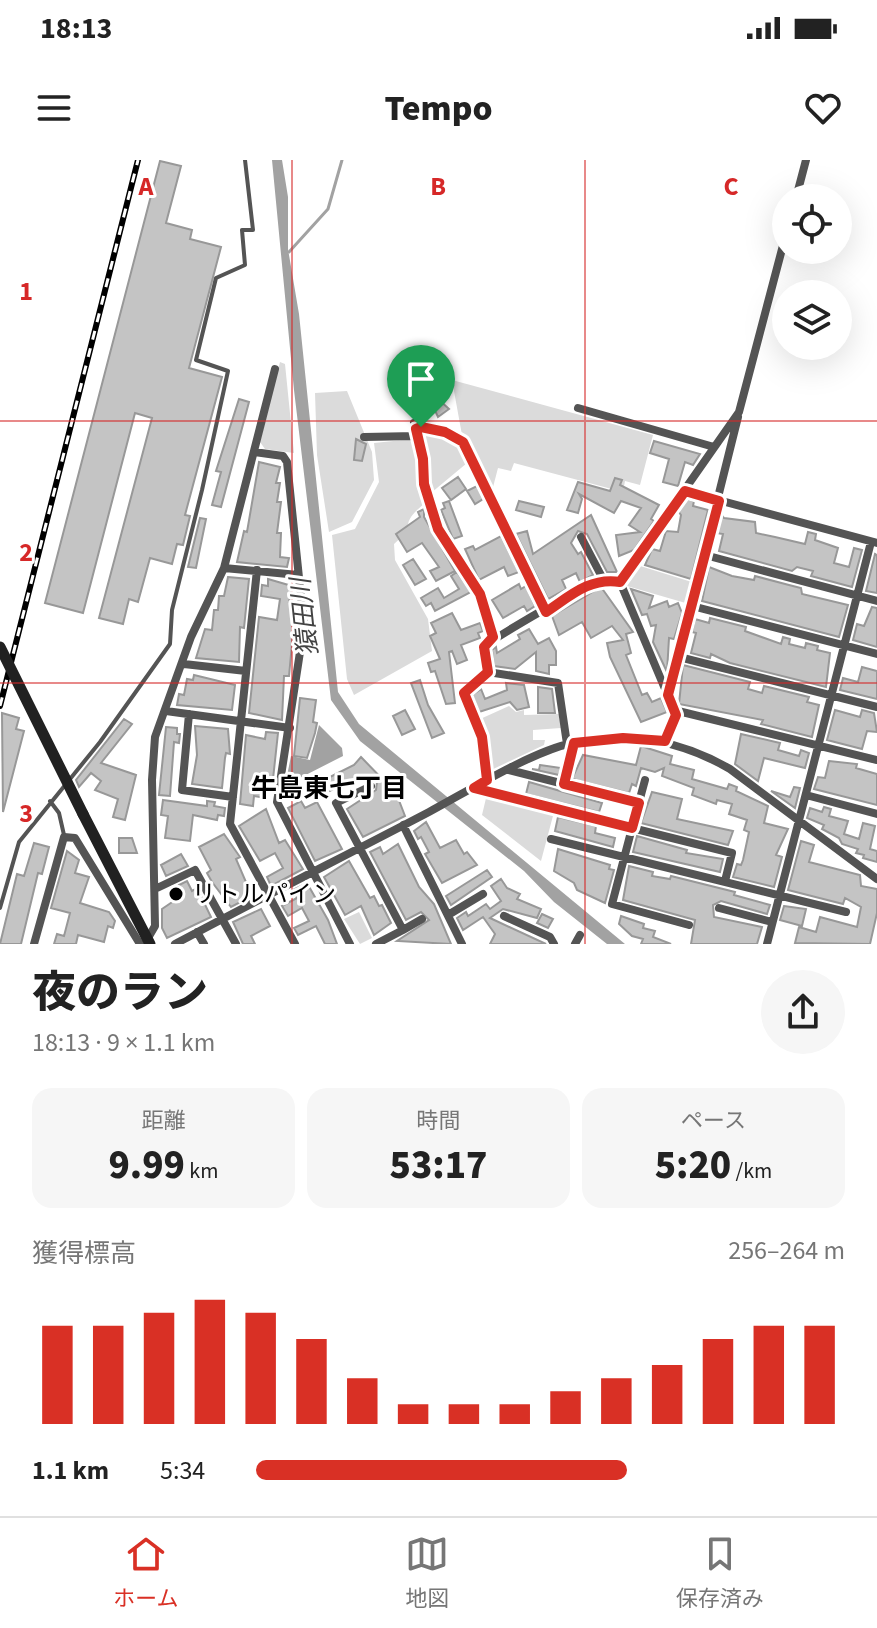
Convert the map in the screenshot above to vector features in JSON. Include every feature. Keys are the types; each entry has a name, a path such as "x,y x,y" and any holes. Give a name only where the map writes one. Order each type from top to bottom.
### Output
{"street":[{"path":"800,184 806,160"},
{"path":"668,695 778,264"},
{"path":"146,942 155,926 155,737 184,664 191,637 224,568 275,369"},
{"path":"578,408 714,447"},
{"path":"620,582 739,412"},
{"path":"415,429 423,459 424,484 438,529 480,594 493,637"},
{"path":"364,437 415,429 445,432 463,442 546,612"},
{"path":"254,452 283,456 287,462 304,626 277,802 350,944"},
{"path":"685,491 874,542 857,596 767,944"},
{"path":"581,537 603,579"},
{"path":"705,555 877,601"},
{"path":"224,568 298,575"},
{"path":"257,570 230,824 295,944"},
{"path":"488,672 484,647 493,637 546,612 603,579 620,582"},
{"path":"620,582 676,715 665,741"},
{"path":"692,606 877,654"},
{"path":"0,647 146,942"},
{"path":"679,657 877,707"},
{"path":"184,664 246,671"},
{"path":"488,672 558,683 570,744 564,784"},
{"path":"487,780 482,737 464,693 488,672"},
{"path":"674,710 877,760"},
{"path":"166,711 290,728"},
{"path":"189,714 182,790 233,797"},
{"path":"175,944 487,780 570,744 623,738 665,741 707,756 730,769 877,879"},
{"path":"509,770 639,803"},
{"path":"645,780 612,904 689,925"},
{"path":"371,786 336,803 403,930"},
{"path":"474,788 732,853 725,881"},
{"path":"806,795 877,814"},
{"path":"403,825 462,944"},
{"path":"34,944 64,837 75,838 146,942"},
{"path":"551,839 846,912"},
{"path":"155,889 195,870 236,944"},
{"path":"448,915 483,894"},
{"path":"719,908 772,922"},
{"path":"504,916 550,937 554,944"},
{"path":"376,944 422,919"},
{"path":"197,932 204,944"}],"lane":[{"path":"0,908 19,842 100,742 170,644 172,610 228,371 196,360 216,278 245,265 242,230 253,230 245,160"},
{"path":"50,801 59,813 64,837"}],"shaded area":[{"path":"272,160 282,160 288,197 288,249 299,314 338,692 359,724 625,944 607,944 554,902 524,871 360,741 331,700 294,390"},
{"path":"280,362 285,364 294,453 265,449 260,442"},
{"path":"452,380 653,435 640,485 625,481 623,492 514,463 511,471 498,468 492,491 462,435"},
{"path":"347,391 372,452 374,480 352,522 329,532 317,455 315,393"},
{"path":"425,431 459,444 467,463 431,493 420,434"},
{"path":"413,439 425,503 410,519 408,531 394,544 395,560 428,619 432,651 354,695 347,679 332,535 355,529 379,482 374,443"},
{"path":"637,565 695,583 689,604 627,586"},
{"path":"509,706 516,712 524,710 524,715 559,714 561,728 533,730 533,740 545,740 544,745 489,771 478,720"},
{"path":"319,725 342,748 343,756 290,783 286,781 291,756 310,760"},
{"path":"487,794 554,812 541,861 482,815"},
{"path":"359,912 372,938 360,944 344,919"}],"building":[{"path":"160,161 181,166 166,223 192,230 190,239 221,247 189,368 222,377 185,515 190,516 183,545 177,544 172,564 150,558 138,602 129,599 123,624 99,618 152,418 135,413 83,613 45,603"},
{"path":"239,399 249,402 221,507 212,505 221,472 216,471"},
{"path":"438,399 449,409 438,417 432,404"},
{"path":"356,439 366,444 362,461 354,460"},
{"path":"654,441 700,454 693,465 685,462 678,486 663,482 669,459 650,453"},
{"path":"259,462 280,467 276,483 280,483 277,502 281,502 277,533 281,533 280,557 289,558 287,567 237,562 244,531 247,532"},
{"path":"458,477 466,489 451,500 442,488"},
{"path":"615,478 622,480 620,485 659,505 651,519 654,521 634,550 619,556 616,535 640,532 629,525 641,508 621,501 614,513 579,494 582,499 578,513 567,510 578,482 610,491"},
{"path":"477,486 483,499 475,504 467,491"},
{"path":"687,499 694,501 693,506 708,510 691,579 645,565 652,549 660,551 666,531 678,532 681,515 678,511"},
{"path":"449,501 462,536 453,539 441,510 445,508 443,503"},
{"path":"519,501 544,507 541,517 516,510"},
{"path":"424,509 424,517 455,571 436,581 430,571 439,567 422,543 407,552 396,534 420,517 418,512"},
{"path":"721,514 724,518 755,522 756,533 805,544 808,532 816,534 815,540 838,548 834,563 849,567 854,548 862,550 852,587 811,576 813,571 797,567 792,571 719,551 723,534 716,533"},
{"path":"591,515 617,572 607,572 587,534 578,531 571,543 578,554 581,552 593,575 580,582 576,573 562,580 566,589 548,599 516,534 527,531 533,554"},
{"path":"200,518 206,519 196,568 188,567"},
{"path":"501,536 519,572 508,576 504,567 479,580 465,549 473,546 475,550"},
{"path":"877,555 877,593 866,591"},
{"path":"413,559 426,579 415,585 403,565"},
{"path":"709,567 732,576 754,580 755,576 801,588 802,594 848,605 839,637 702,601"},
{"path":"457,572 471,592 435,611 431,603 426,606 421,598 438,588 444,598 459,589 451,576"},
{"path":"228,577 249,579 244,628 240,627 239,662 196,658 205,629 212,630 214,610 218,610 219,596 224,596"},
{"path":"268,579 292,586 289,602 295,603 289,676 284,676 282,720 249,713 259,617 277,620 280,599 261,596 262,585 268,586"},
{"path":"519,584 521,589 526,586 535,606 527,611 524,606 503,618 492,600"},
{"path":"601,587 633,632 626,634 631,653 626,655 642,695 647,693 652,702 661,698 667,712 641,722 610,657 607,643 623,640 612,626 591,638 582,622 559,635 552,616"},
{"path":"631,589 653,596 649,608 667,601 669,607 678,603 682,613 674,639 669,638 667,672 653,642 656,625 651,626 647,614 642,615"},
{"path":"872,607 877,608 877,647 853,640 857,624 864,626"},
{"path":"452,613 461,630 480,623 483,631 478,633 480,638 461,645 467,660 457,664 452,651 449,652 455,703 446,704 435,671 431,672 428,663 440,659 430,636 436,633 431,623"},
{"path":"710,618 746,627 745,631 781,644 783,637 790,639 789,644 805,648 806,643 830,653 826,687 730,663 711,654 710,658 691,653 696,633 692,632 695,619 709,623"},
{"path":"529,629 538,644 549,638 556,651 556,665 549,665 549,674 536,671 536,652 515,669 494,666 492,650 496,647 497,653 520,639 518,635"},
{"path":"683,665 750,682 748,689 762,693 764,686 809,697 807,702 819,705 812,737 761,724 763,720 679,704"},
{"path":"862,667 877,671 877,699 840,690 843,678 858,682"},
{"path":"194,675 235,685 232,710 177,705 179,694 184,695 187,679 193,680"},
{"path":"420,680 428,705 444,733 432,738 411,683"},
{"path":"506,683 524,685 529,707 517,710 510,702 479,712 472,695 481,689 485,699 507,690"},
{"path":"538,687 552,689 555,713 538,713"},
{"path":"300,698 316,700 313,722 317,723 307,758 294,756"},
{"path":"405,710 415,729 402,735 393,716"},
{"path":"835,710 860,717 862,710 874,713 877,732 867,731 862,749 827,740"},
{"path":"2,713 19,718 16,729 24,731 3,812"},
{"path":"124,719 132,724 101,763 136,775 125,820 113,817 118,799 95,790 101,781 91,773 79,787 76,780"},
{"path":"195,726 228,729 230,754 226,753 222,788 192,784 197,755"},
{"path":"166,727 177,728 177,734 180,734 179,743 174,742 170,796 159,795"},
{"path":"266,732 278,733 273,779 269,779 266,798 254,796 253,806 240,804 246,735 265,739"},
{"path":"741,734 780,743 778,750 799,756 801,750 809,753 805,768 764,758 758,781 735,764"},
{"path":"641,746 672,756 670,764 694,770 692,779 727,789 729,784 737,787 736,791 768,806 764,823 788,829 776,855 782,857 774,887 733,877 737,864 741,865 743,860 749,832 744,830 747,820 729,814 732,804 717,800 716,804 692,795 694,788 662,776 664,768 655,772 641,768 636,786 632,784 629,793 572,779 583,755 636,765"},
{"path":"361,757 390,787 393,785 405,816 363,837 347,809 376,790 377,782 362,777 339,790 337,787 330,791 324,780 354,765"},
{"path":"829,761 857,764 856,768 877,774 877,805 814,789 818,777 825,778"},
{"path":"540,765 561,768 559,775 532,769 539,770"},
{"path":"529,782 602,803 599,812 526,794"},
{"path":"794,787 800,788 795,808 771,791 790,797"},
{"path":"652,792 682,799 677,819 733,831 728,845 641,823"},
{"path":"163,800 207,806 207,801 215,802 214,806 225,808 224,816 218,815 217,820 193,815 190,841 165,838 168,816 161,815"},
{"path":"301,801 305,808 317,802 342,849 315,861 288,808"},
{"path":"824,807 831,809 829,816 848,821 844,834 859,839 863,823 875,826 870,849 877,851 877,862 863,858 864,855 856,853 858,849 842,844 839,838 822,829 824,825 807,818 810,808 822,812"},
{"path":"266,809 279,843 285,840 303,869 271,886 267,877 283,868 275,853 260,861 239,826"},
{"path":"558,817 596,826 595,833 615,838 613,847 555,831"},
{"path":"426,822 440,848 456,840 464,854 467,852 477,865 442,883 425,854 429,852 421,837 418,839 414,831"},
{"path":"224,834 240,857 236,859 252,896 231,907 207,873 211,870 199,847"},
{"path":"637,836 687,850 686,853 723,859 720,872 633,852"},
{"path":"119,838 132,838 137,853 119,853"},
{"path":"801,841 814,845 809,862 860,875 861,886 877,889 877,913 870,944 795,943 799,927 816,932 820,917 857,927 861,907 845,898 843,904 788,890"},
{"path":"34,843 49,847 42,874 38,873 21,944 0,944 17,874 24,876"},
{"path":"398,844 419,887 434,904 451,944 397,941 429,920 421,912 406,920 370,852 380,847 383,854"},
{"path":"558,849 610,865 609,869 614,870 605,903 577,890 574,883 554,871"},
{"path":"67,851 79,860 75,873 89,877 80,903 109,912 115,921 113,928 108,926 104,942 78,935 76,944 54,944 57,934 64,936 70,913 51,908"},
{"path":"181,854 188,866 166,876 161,865"},
{"path":"349,861 370,898 374,896 379,906 382,905 391,923 374,935 361,906 345,915 324,877"},
{"path":"629,866 653,872 652,876 670,879 671,876 735,892 734,895 770,905 767,914 721,901 713,905 714,917 762,927 757,944 691,944 695,920 623,900"},
{"path":"487,870 492,877 451,905 446,896"},
{"path":"501,879 507,888 520,894 517,899 541,909 537,918 503,909 490,918 546,944 490,944 495,934 483,917 463,930 457,918 466,912 468,916 486,904 490,909 501,901 491,886"},
{"path":"187,881 192,891 197,888 211,917 167,938 162,928 162,909 184,894 179,885"},
{"path":"307,883 328,920 337,944 325,944 316,926 298,935 294,928 309,921 302,908 288,916 282,906 297,898 293,890"},
{"path":"784,906 806,909 802,926 780,920"},
{"path":"261,909 270,926 251,936 255,944 243,944 233,922"},
{"path":"542,914 553,919 548,928 537,923"},
{"path":"621,916 644,924 643,928 655,931 653,937 671,944 641,944 643,939 632,936 619,924"}],"waterway":[{"path":"289,252 328,209 342,160"}],"railway":[{"path":"0,706 138,160"}],"place":[{"name":"リトルパイン","path":"176,894"}],"district":[{"name":"牛島東七丁目","path":"329,788"}],"route":[{"path":"421,427 445,432 463,442 546,612 587,585 603,579 620,582 685,491 719,501 668,695 676,715 665,741 623,738 574,743 564,784 639,803 632,828 474,788 487,780 485,754 482,737 464,693 488,672 484,647 493,637 480,594 438,529 428,500 423,459 416,436 416,429 421,427"}],"water label":[{"name":"猿田川","path":"304,617"}]}
